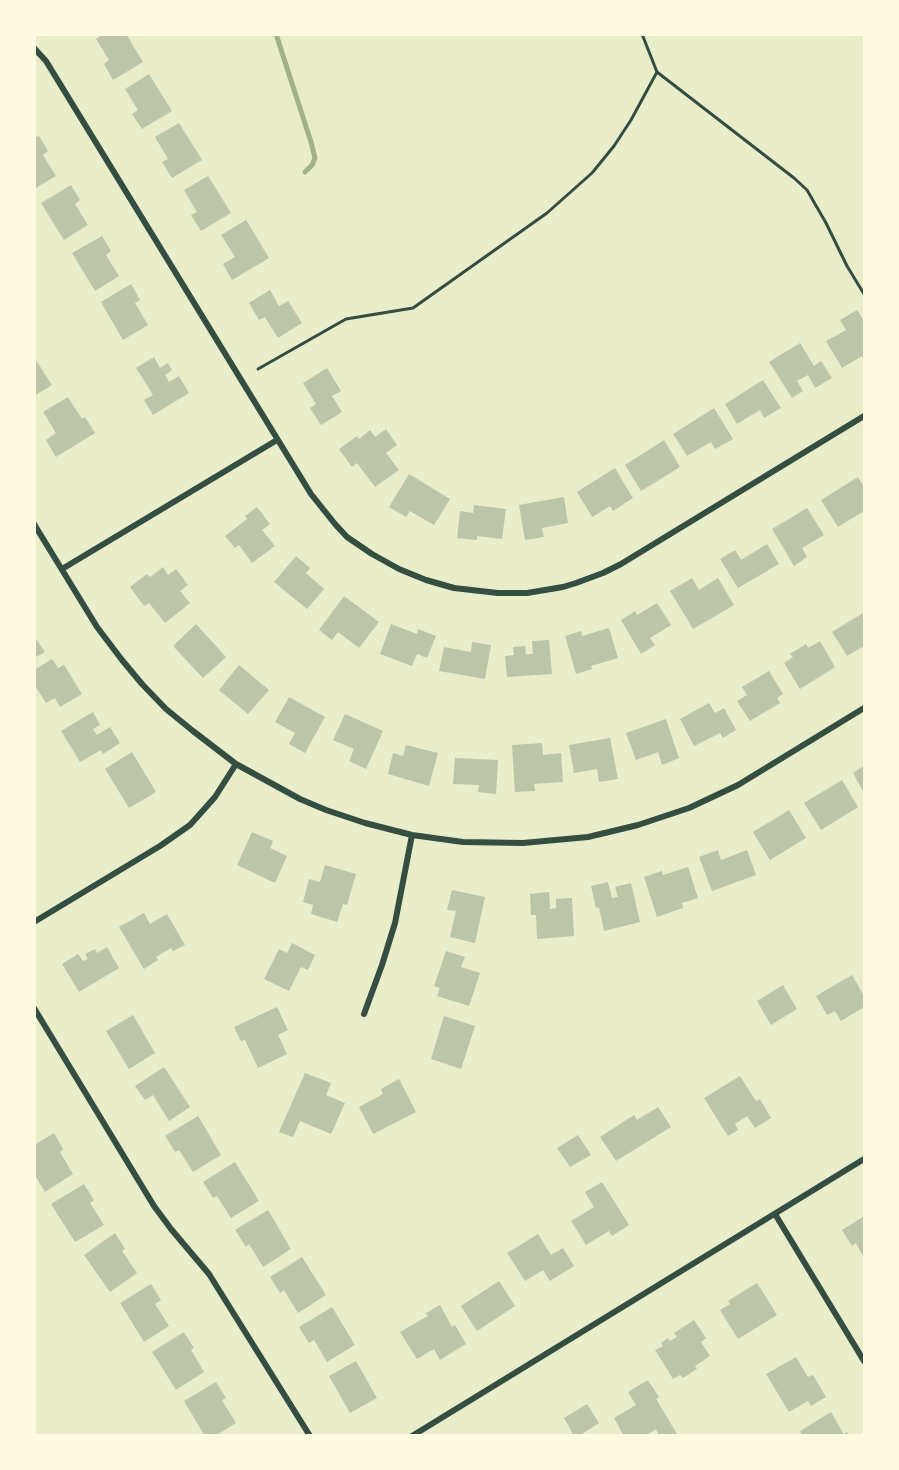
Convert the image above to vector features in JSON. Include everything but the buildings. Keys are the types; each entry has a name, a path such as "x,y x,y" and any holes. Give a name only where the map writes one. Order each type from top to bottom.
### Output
{"street":[{"path":"34,48 52,70 310,494 347,537 372,554 408,573 454,588 498,593 527,593 576,583 621,564 864,417"},
{"path":"62,569 277,440"},
{"path":"34,524 97,627 142,684 166,709 236,764 276,787 326,810 412,835 463,842 523,843 588,837 638,825 689,808 738,785 864,708"},
{"path":"34,922 160,846 190,825 215,797 236,764"},
{"path":"364,1014 395,923 412,835"},
{"path":"34,1008 154,1206 209,1274 310,1436"},
{"path":"412,1436 864,1159"},
{"path":"774,1214 864,1361"}],"path":[{"path":"642,34 657,72 795,178 807,190 864,294"},
{"path":"258,369 346,319 413,308 548,213 592,173 614,146 657,72"}],"waterway":[{"path":"276,34 315,158 305,172"}]}
